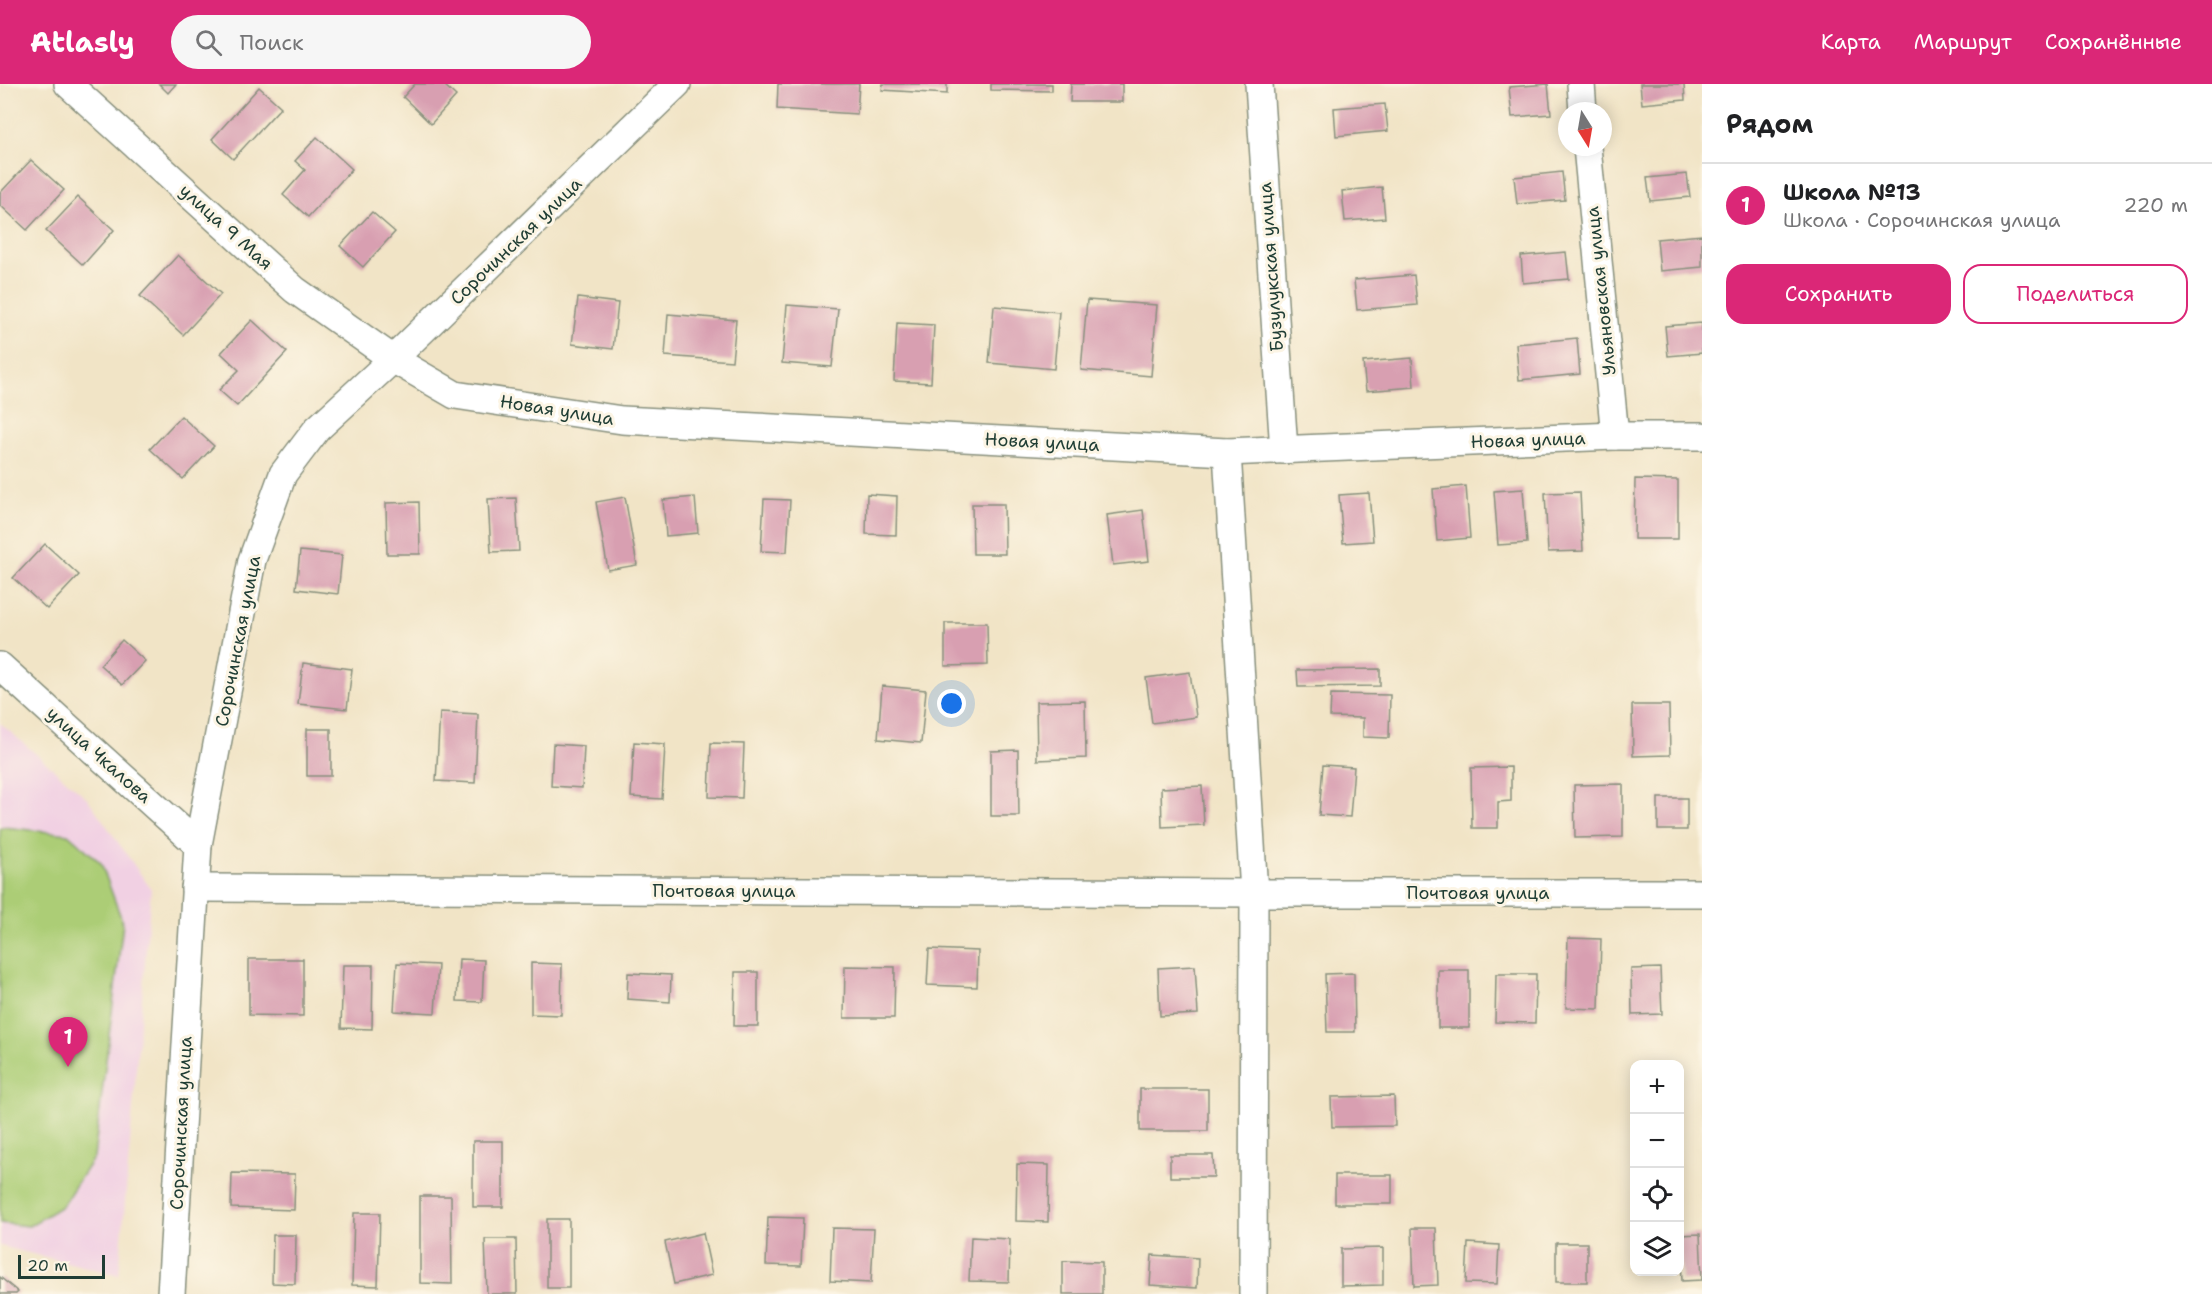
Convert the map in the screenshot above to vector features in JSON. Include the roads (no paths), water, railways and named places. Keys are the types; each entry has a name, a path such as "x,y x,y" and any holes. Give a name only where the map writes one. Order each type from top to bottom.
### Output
{"street":[{"name":"улица 9 Мая","path":"68,84 295,290 393,359"},
{"name":"Сорочинская улица","path":"171,1294 198,845 252,560 284,474 316,429 393,359 677,84"},
{"name":"Бузулукская улица","path":"1259,84 1284,450"},
{"path":"1581,84 1582,102"},
{"name":"Ульяновская улица","path":"1588,156 1615,436"},
{"name":"Новая улица","path":"393,359 455,395 622,420 1227,452 1615,436 1702,436"},
{"path":"1227,452 1254,893 1253,1294"},
{"name":"улица Чкалова","path":"0,666 198,845"},
{"name":"Почтовая улица","path":"195,888 1702,893"}],"place":[{"name":"Школа №13","path":"68,1067"}]}
